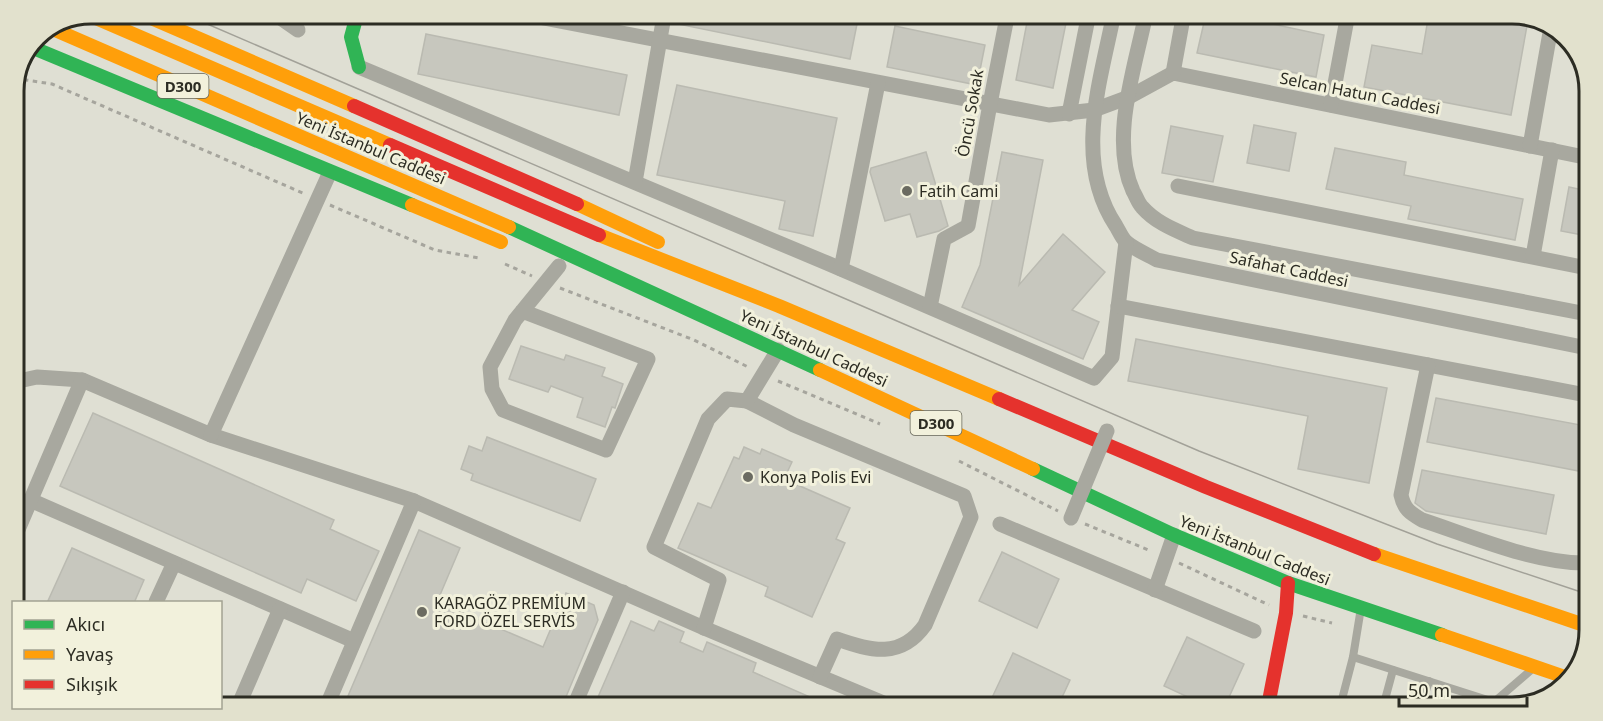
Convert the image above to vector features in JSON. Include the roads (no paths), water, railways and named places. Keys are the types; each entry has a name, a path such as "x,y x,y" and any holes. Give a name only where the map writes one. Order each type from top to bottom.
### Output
{"main road":[{"name":"Yeni İstanbul Caddesi","path":"110,24 588,231 779,306 1254,507 1376,555 1579,623"},
{"path":"165,24 604,216 676,250 779,306"},
{"path":"355,24 351,37 359,67"},
{"name":"Yeni İstanbul Caddesi","path":"60,32 481,213 1174,535 1288,583 1560,676"},
{"path":"43,45 63,60"},
{"path":"38,50 516,248"},
{"path":"30,66 63,60"},
{"path":"554,263 622,288 661,295"},
{"path":"1270,697 1286,613 1288,583"}],"street":[{"path":"289,24 298,30"},
{"path":"575,24 1049,115 1094,110 1129,96 1173,73 1182,24"},
{"path":"634,182 662,24"},
{"name":"Öncü Sokak","path":"930,307 944,239 968,226 1006,24"},
{"path":"1069,114 1087,24"},
{"name":"Safahat Caddesi","path":"1112,24 1094,110 1092,154 1097,184 1107,214 1126,242 1157,260 1579,346"},
{"name":"Safahat Caddesi","path":"1144,24 1122,137 1126,175 1140,206 1164,226 1193,238 1579,312"},
{"path":"1331,105 1346,24"},
{"path":"1530,146 1549,36"},
{"path":"359,67 1094,378 1112,357 1126,242"},
{"name":"Selcan Hatun Caddesi","path":"1173,73 1579,156"},
{"path":"841,269 879,82"},
{"path":"1533,256 1552,150"},
{"path":"211,435 330,172"},
{"path":"1178,186 1579,266"},
{"path":"522,311 648,359 606,450 503,410 492,390 490,367 522,311 546,283 554,263"},
{"path":"1118,306 1579,394"},
{"path":"747,401 778,350"},
{"path":"1428,365 1401,495 1403,505 1408,512 1422,520 1543,559 1579,563"},
{"path":"24,380 37,377 82,380 211,435 414,501 869,697"},
{"path":"24,515 82,380"},
{"path":"704,628 719,580 654,547 708,418 727,399 747,401 794,425 964,496 971,517 925,625 916,638 900,647 884,650 860,647 837,639 820,677"},
{"path":"1071,518 1107,431"},
{"path":"30,500 354,641"},
{"path":"331,697 414,501"},
{"path":"1000,524 1254,632"},
{"path":"1155,590 1174,535"},
{"path":"157,601 174,563"},
{"path":"578,697 623,592"},
{"path":"242,697 280,609"}],"lane":[{"path":"1343,697 1353,657 1360,609"},
{"path":"1353,657 1472,697"},
{"path":"1502,697 1534,667"},
{"path":"1386,697 1393,670"},
{"path":"1424,697 1429,681"}],"tram line":[{"path":"207,24 1199,451 1437,544 1579,591"}],"place":[{"name":"Fatih Cami","path":"907,191"},
{"name":"Konya Polis Evi","path":"748,477"},
{"name":"KARAGÖZ PREMİUM FORD ÖZEL SERVİS","path":"422,612"}]}
